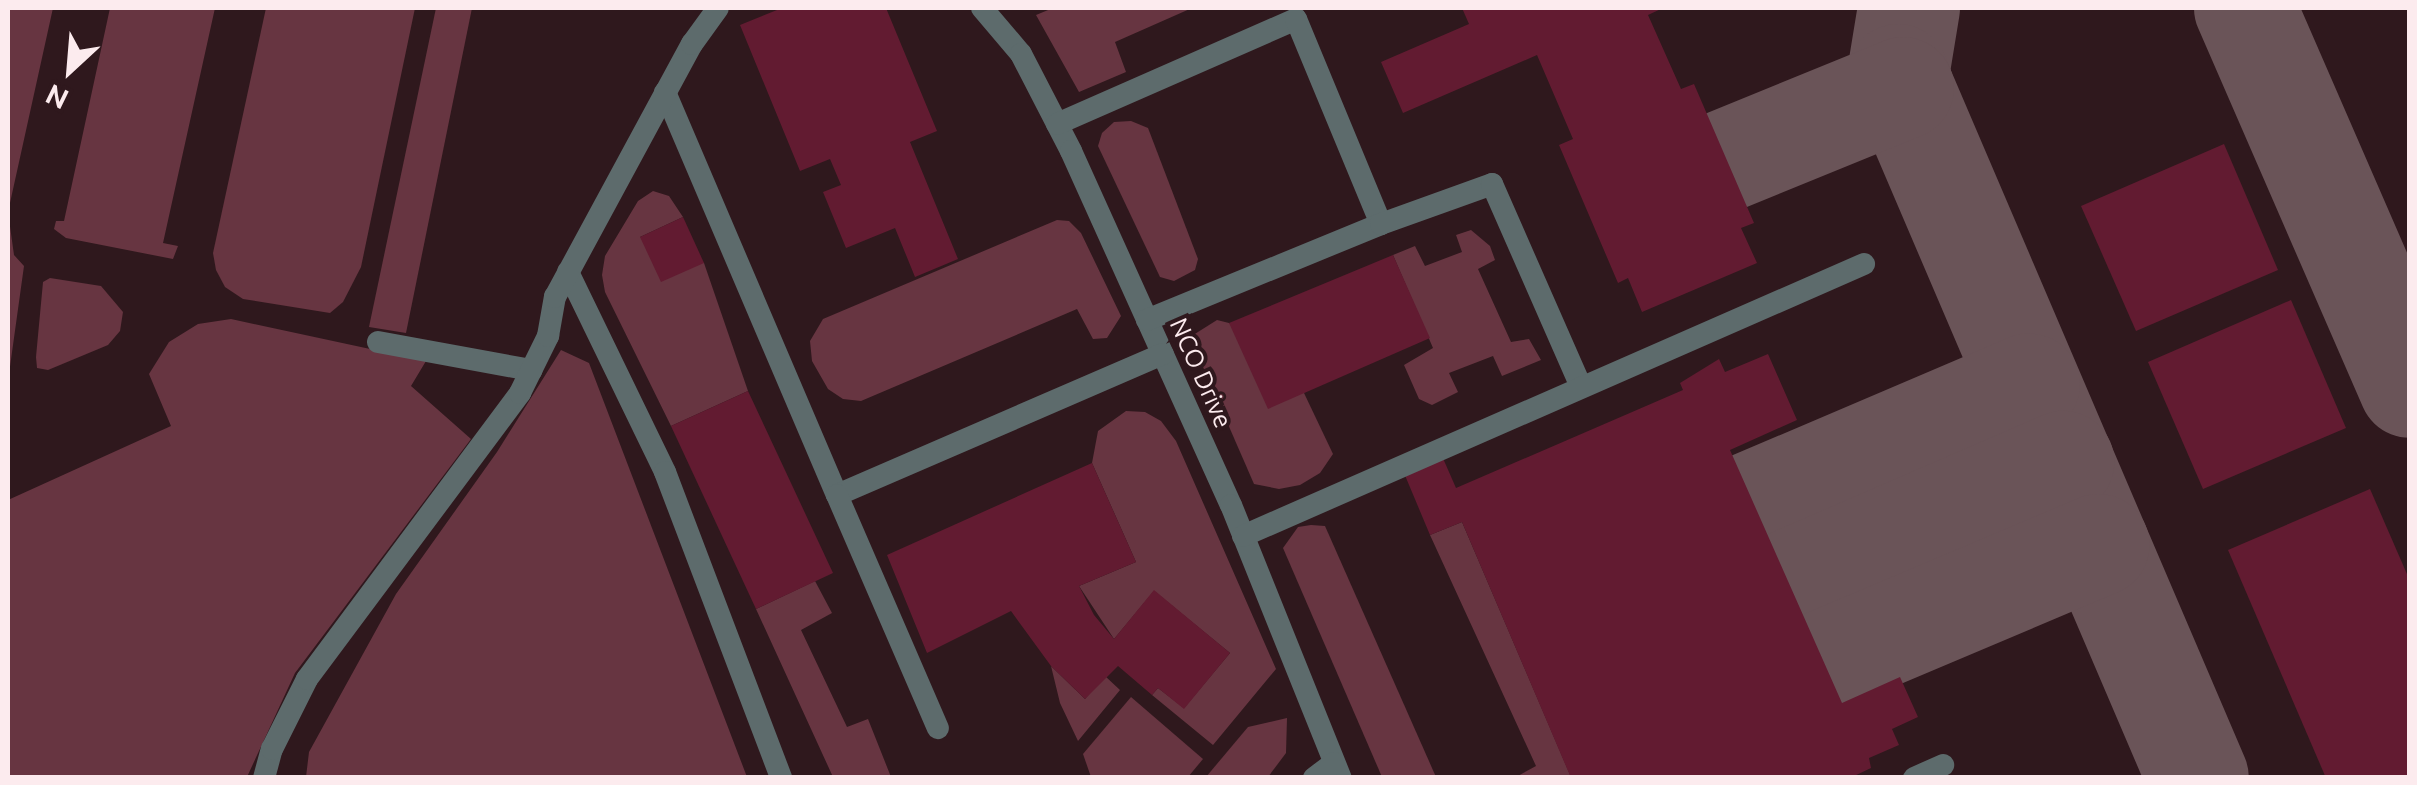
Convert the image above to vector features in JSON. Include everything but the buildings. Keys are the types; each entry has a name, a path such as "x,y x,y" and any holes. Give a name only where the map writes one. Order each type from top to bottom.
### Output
{"lane":[{"path":"264,778 272,748 307,679 520,393 548,336 555,297 665,92 718,8"},
{"name":"NCO Drive","path":"983,8 1021,54 1057,124 1243,536 1337,770"},
{"path":"1057,124 1296,19 1382,224"},
{"path":"665,92 938,728"},
{"path":"1147,320 1382,224 1492,184 1581,387"},
{"path":"1243,536 1864,264"},
{"path":"568,272 664,472 781,778"},
{"path":"378,342 531,370"},
{"path":"837,495 1163,354"},
{"path":"1914,778 1943,765"},
{"path":"1314,778 1337,770"}],"shaded area":[{"path":"8,8 53,8 8,212"},
{"path":"110,8 215,8 163,243 178,246 173,259 66,238 54,229 56,221 64,221"},
{"path":"266,8 415,8 361,267 343,302 330,313 243,299 225,287 216,270 213,253"},
{"path":"436,8 472,8 406,333 369,327"},
{"path":"1053,8 1192,8 1115,42 1126,72 1079,92 1036,15"},
{"path":"1131,121 1148,128 1198,259 1195,270 1174,281 1160,277 1098,146 1102,133 1114,122"},
{"path":"653,191 669,196 683,217 640,237 704,263 748,391 671,426 605,292 602,275 605,256 638,201"},
{"path":"8,212 14,255 24,266 8,381"},
{"path":"1057,220 1069,221 1081,233 1121,316 1107,338 1093,339 1077,309 861,401 843,399 828,389 812,361 810,341 823,319"},
{"path":"1471,230 1490,246 1495,260 1478,269 1511,342 1529,339 1541,360 1502,376 1493,356 1449,373 1458,392 1432,405 1419,399 1404,365 1433,348 1393,255 1415,246 1425,266 1462,252 1456,235"},
{"path":"50,278 101,286 123,312 120,331 108,345 48,370 37,368 36,357 43,282"},
{"path":"231,319 426,361 411,386 471,439 295,673 247,777 8,777 8,500 171,426 149,374 169,342 198,324"},
{"path":"1217,320 1229,323 1304,393 1333,454 1320,473 1300,485 1279,489 1254,484 1190,337"},
{"path":"561,350 589,363 747,777 306,777 309,752 396,594 497,452"},
{"path":"1126,411 1145,412 1161,421 1176,441 1276,669 1213,745 1152,695 1158,688 1184,708 1230,653 1154,591 1114,639 1079,586 1136,562 1092,463 1098,431"},
{"path":"1462,522 1571,777 1516,777 1536,766 1430,535"},
{"path":"1325,526 1436,777 1382,777 1283,548 1298,527"},
{"path":"815,581 832,613 801,630 847,727 868,719 891,777 833,777 756,609"},
{"path":"1051,666 1085,699 1105,676 1120,690 1078,741 1060,703"},
{"path":"1131,697 1203,759 1188,777 1091,777 1083,754"},
{"path":"1287,718 1286,753 1268,777 1206,777 1248,727"}],"taxiway":[{"path":"1909,8 1898,75 2198,778"},
{"path":"2245,8 2410,387"},
{"path":"1727,160 1903,88"},
{"path":"1753,502 2029,384"},
{"path":"1788,581 2063,462"},
{"path":"1824,661 2099,545"}]}
